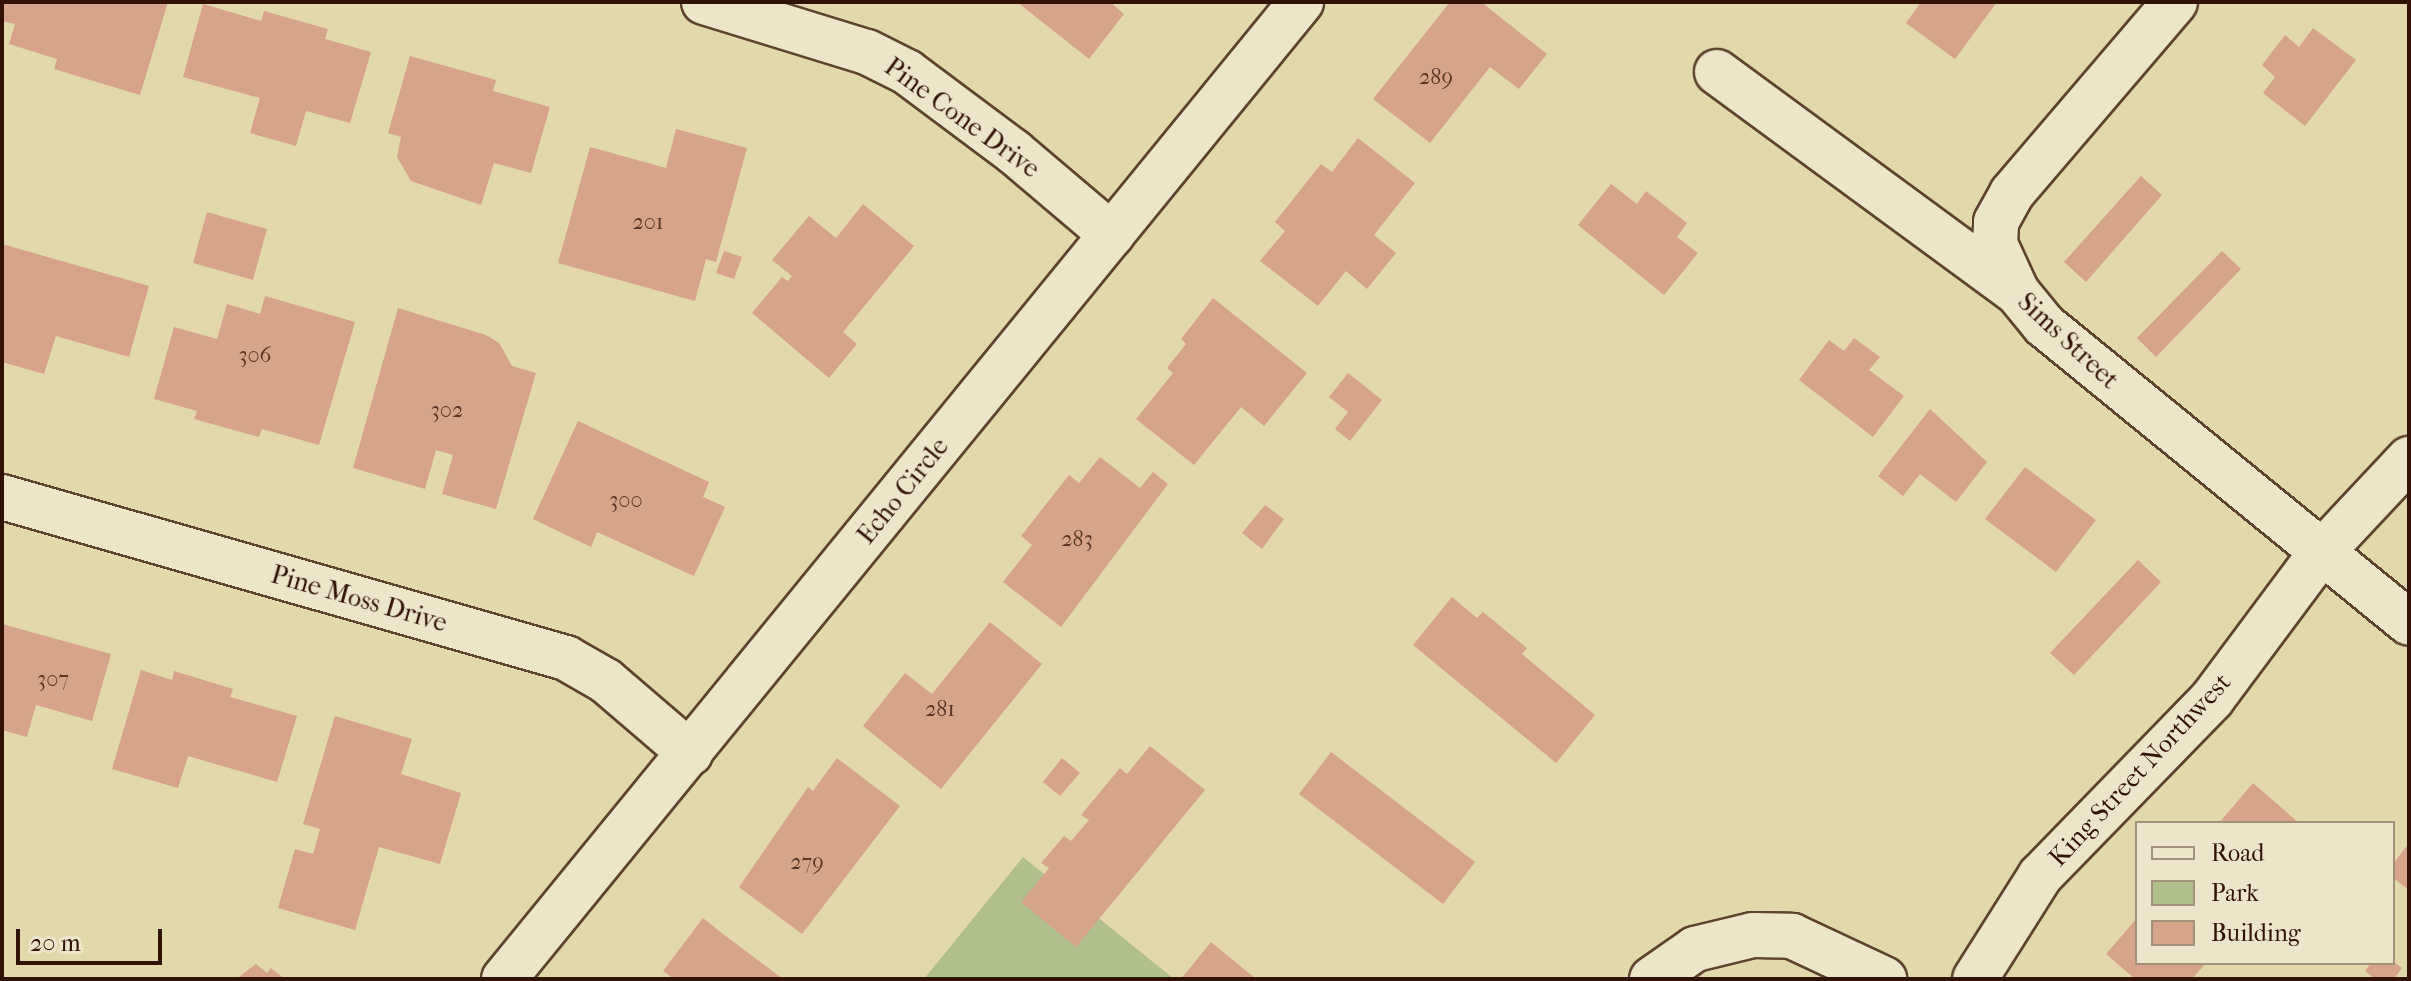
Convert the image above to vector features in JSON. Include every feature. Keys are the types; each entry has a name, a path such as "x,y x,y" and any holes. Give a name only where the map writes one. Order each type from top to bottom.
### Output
{"street":[{"name":"Pine Cone Drive","path":"704,2 855,48 907,72 1014,152 1112,235"},
{"name":"Echo Circle","path":"504,979 1301,2"},
{"path":"2017,292 1995,244 2001,213 2040,158 2175,2"},
{"name":"Sims Street","path":"1717,72 2017,292 2044,325 2409,623"},
{"name":"King Street Northwest","path":"1975,979 2040,876 2212,699 2321,553 2409,459"},
{"name":"Pine Moss Drive","path":"2,497 566,658 606,681 690,753"},
{"path":"1652,979 1695,949 1753,935 1792,936 1884,979"}],"green space":[{"path":"1023,857 1174,979 924,979"}],"building":[{"path":"3,2 168,2 140,95 54,69 57,59 9,44 15,24 2,21"},
{"path":"1017,2 1110,2 1124,14 1089,59"},
{"path":"1450,2 1481,2 1547,54 1519,89 1490,67 1430,143 1373,99"},
{"path":"1921,2 1997,2 1955,59 1906,23"},
{"path":"203,4 261,21 264,11 328,29 325,39 371,52 350,123 306,111 296,146 250,133 260,98 183,77"},
{"path":"2313,28 2356,60 2305,126 2263,93 2275,77 2262,65 2285,35 2299,47"},
{"path":"410,56 496,80 493,91 550,107 531,173 494,163 481,205 411,181 397,157 401,137 388,133"},
{"path":"676,129 747,148 716,262 706,259 695,301 558,263 590,147 666,168"},
{"path":"1358,138 1415,183 1374,235 1396,253 1367,289 1346,271 1318,306 1260,261 1285,231 1275,222 1321,164 1332,172"},
{"path":"2141,176 2162,195 2086,282 2064,262"},
{"path":"1611,184 1637,204 1646,191 1687,223 1677,237 1698,253 1664,295 1578,225"},
{"path":"863,204 914,246 843,332 857,344 829,378 752,313 782,277 788,281 792,276 772,260 809,216 836,238"},
{"path":"207,212 267,229 253,280 193,263"},
{"path":"2,244 149,286 129,357 56,336 44,374 2,362"},
{"path":"724,251 742,257 734,279 716,273"},
{"path":"2222,251 2241,269 2156,357 2137,338"},
{"path":"265,296 355,322 319,445 262,429 259,437 194,419 197,411 154,399 174,327 217,339 227,304 260,314"},
{"path":"1213,298 1307,373 1264,426 1241,407 1194,465 1136,419 1173,373 1167,368 1186,344 1181,339"},
{"path":"398,308 486,335 499,343 512,366 536,373 496,509 442,494 453,455 436,450 425,489 353,468"},
{"path":"1854,338 1880,357 1869,370 1904,396 1873,437 1799,380 1829,340 1844,351"},
{"path":"1348,373 1382,400 1350,441 1335,429 1348,412 1329,397"},
{"path":"1930,409 1987,462 1956,502 1920,474 1903,496 1878,476"},
{"path":"578,421 709,482 703,497 725,507 694,576 597,532 591,547 533,519"},
{"path":"1100,457 1140,488 1153,472 1168,484 1061,627 1003,582 1032,545 1021,536 1069,475 1079,483"},
{"path":"2025,467 2096,520 2056,572 1985,519"},
{"path":"1265,505 1284,519 1262,549 1242,533"},
{"path":"2138,560 2161,582 2074,675 2050,653"},
{"path":"1452,597 1477,618 1483,612 1527,648 1522,654 1595,715 1556,763 1413,645"},
{"path":"990,622 1042,664 941,789 863,726 905,673 932,694"},
{"path":"2,624 111,654 92,721 36,705 27,737 2,730"},
{"path":"141,670 172,680 174,671 233,689 230,697 297,716 277,782 188,756 178,788 112,769"},
{"path":"335,716 412,739 401,774 461,793 440,864 379,847 355,930 278,908 295,849 313,854 320,829 303,824"},
{"path":"1150,746 1205,790 1076,947 1021,902 1049,868 1041,863 1064,836 1071,841 1089,820 1081,815 1120,768 1127,774"},
{"path":"1331,752 1475,862 1443,904 1299,794"},
{"path":"837,758 900,806 802,934 739,887 808,787 813,791"},
{"path":"1062,758 1080,773 1060,796 1043,782"},
{"path":"2253,783 2297,821 2221,821"},
{"path":"2409,843 2409,890 2395,880 2395,861"},
{"path":"703,918 783,979 674,979 663,971"},
{"path":"2135,920 2135,965 2204,965 2192,979 2135,979 2106,954"},
{"path":"1211,942 1256,979 1181,979"},
{"path":"2395,963 2402,968 2394,979 2375,979 2365,971 2370,965"},
{"path":"256,964 267,973 271,968 285,979 236,979"}]}
